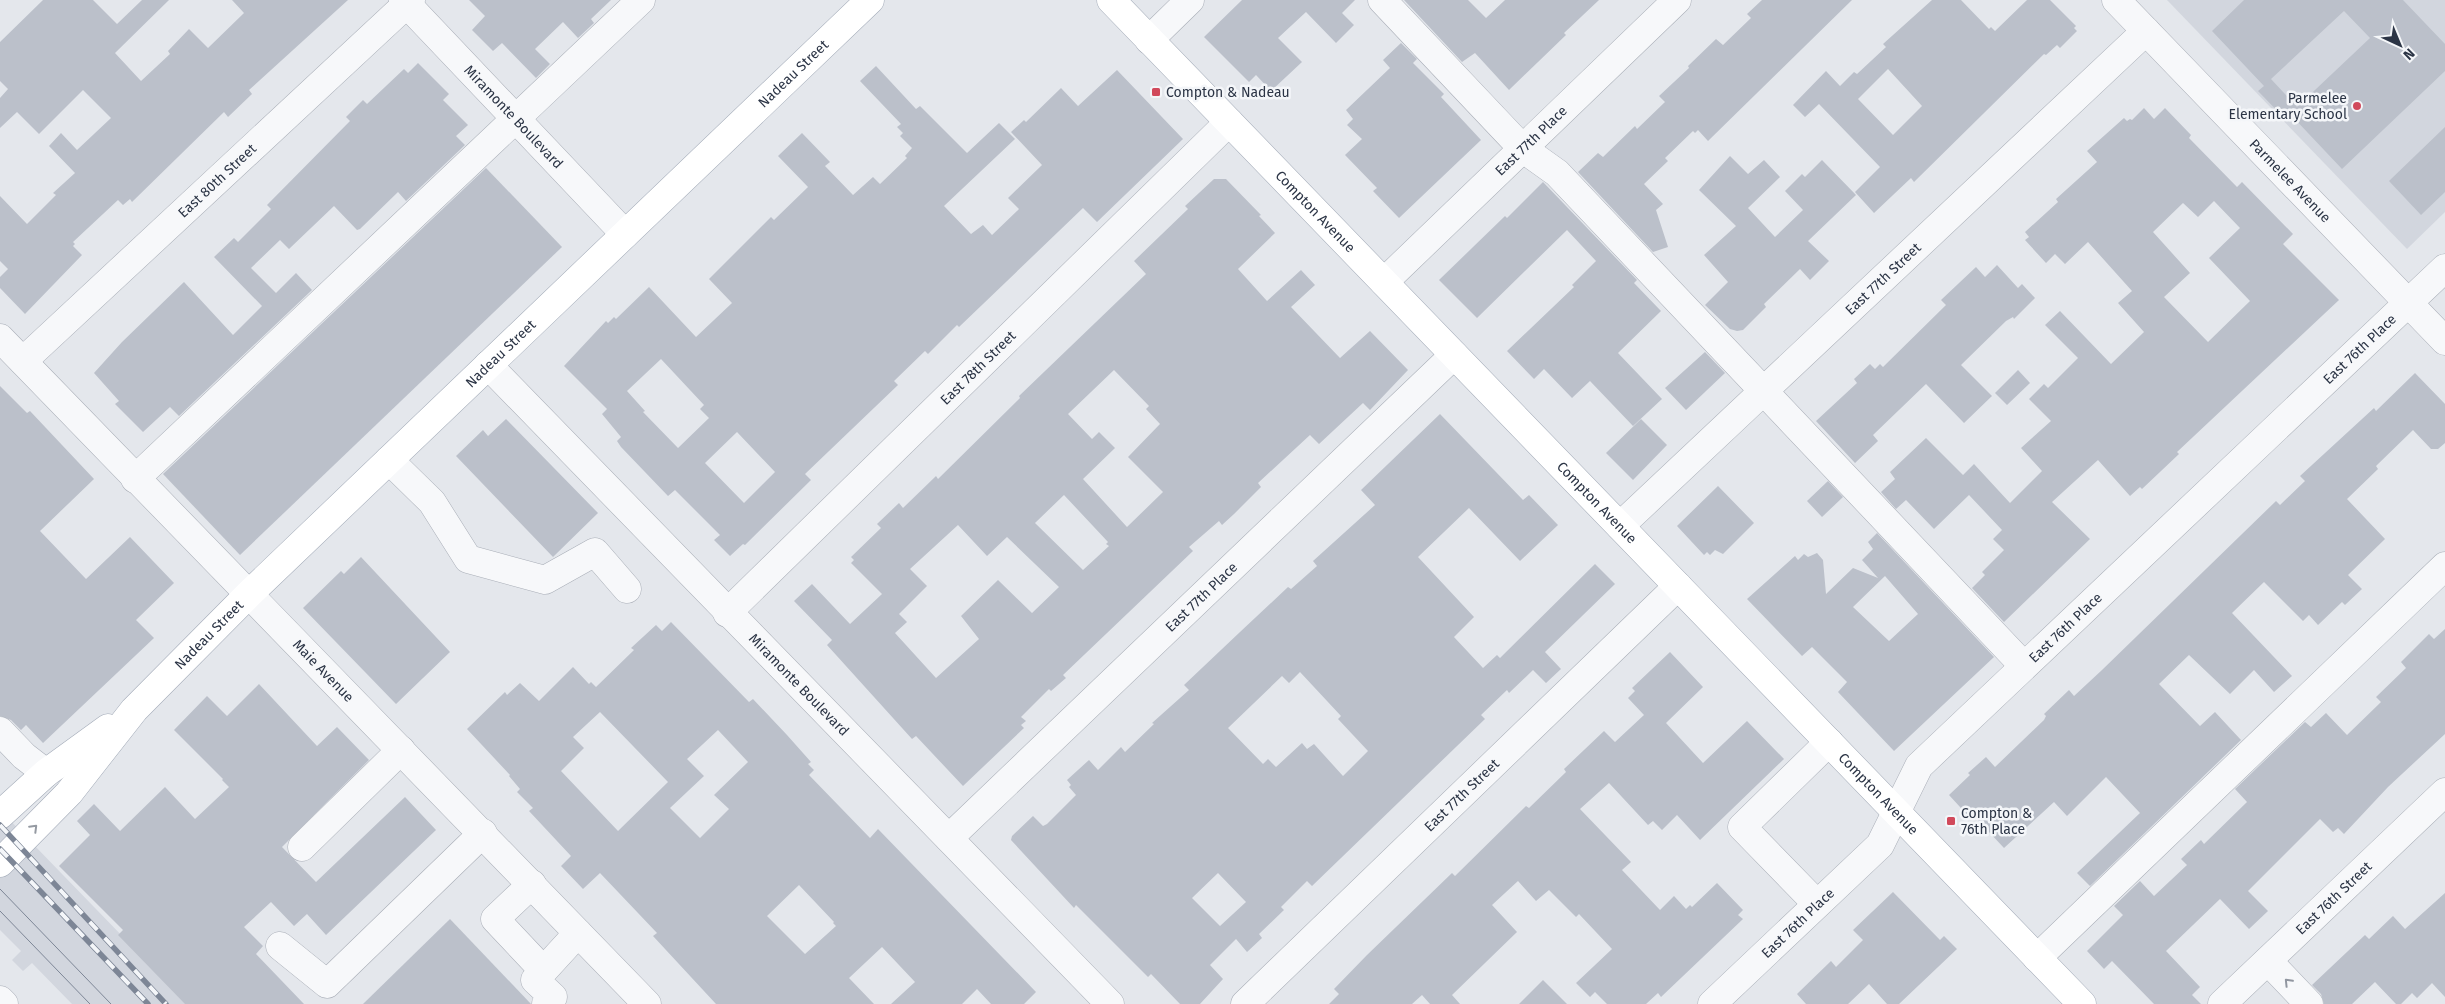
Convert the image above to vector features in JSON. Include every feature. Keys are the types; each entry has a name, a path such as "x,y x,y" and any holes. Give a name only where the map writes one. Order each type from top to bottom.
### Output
{"main road":[{"name":"Nadeau Street","path":"0,862 69,793 134,710 249,594 870,0"},
{"name":"Compton Avenue","path":"1111,0 2082,1004"},
{"name":"Nadeau Street","path":"0,815 46,773 134,710"}],"street":[{"path":"135,479 641,0"},
{"path":"1149,40 1190,0"},
{"path":"1382,0 1522,148 1558,172 2023,665"},
{"name":"East 77th Place","path":"1384,282 1677,0"},
{"name":"Parmelee Avenue","path":"2116,0 2445,341"},
{"name":"Miramonte Boulevard","path":"407,1 515,119 625,234"},
{"name":"East 80th Street","path":"23,361 407,1"},
{"name":"East 77th Street","path":"1620,526 2146,31"},
{"name":"East 78th Street","path":"727,613 1229,122"},
{"name":"East 76th Place","path":"1712,1004 1880,845 1919,766 2023,665 2445,268"},
{"name":"Maie Avenue","path":"0,338 135,479 483,833 647,1004"},
{"name":"East 77th Place","path":"948,838 1454,355"},
{"name":"Miramonte Boulevard","path":"488,365 727,613 1110,1004"},
{"path":"389,460 432,502 468,559 545,580 594,552 627,589"},
{"path":"2037,958 2445,566"},
{"name":"East 77th Street","path":"1245,1004 1678,586"},
{"path":"0,731 24,756 46,773"},
{"path":"1817,904 1742,827 1829,742"},
{"path":"302,847 401,750"},
{"name":"East 76th Street","path":"2222,1004 2445,792"},
{"path":"280,946 327,984 483,833"},
{"path":"532,884 495,919 543,970"},
{"path":"546,1004 553,997 535,980 578,933"},
{"path":"2268,961 2308,1004"},
{"path":"0,1000 4,1004"}],"shaded area":[{"name":"Parmelee Elementary School","path":"2167,0 2445,0 2445,212 2407,249"},
{"path":"0,810 188,1004 72,1004 32,963 23,971 12,960 21,951 0,930"}],"building":[{"path":"43,0 93,0 117,24 142,0 169,0 115,53 141,81 170,54 168,51 189,29 208,48 244,13 232,0 348,0 249,90 252,94 228,117 224,112 132,202 130,199 123,205 118,200 73,242 75,244 73,246 82,255 25,314 0,288 0,277 8,269 0,261 0,196 27,224 56,195 53,193 75,173 49,146 61,133 77,150 111,118 83,90 39,134 17,112 0,128 0,98 8,89 0,81 0,42"},
{"path":"469,0 611,0 591,19 594,23 578,38 563,22 535,49 550,64 536,78 502,43 493,51 472,30 485,16"},
{"path":"1242,0 1355,0 1342,13 1354,25 1336,43 1306,12 1278,38 1302,62 1271,91 1256,75 1249,82 1204,37"},
{"path":"1404,0 1468,0 1486,18 1505,0 1599,0 1509,90 1475,53 1462,62"},
{"path":"1762,0 1852,0 1708,141 1698,130 1695,133 1693,131 1665,158 1668,161 1644,184 1663,204 1656,210 1668,247 1653,252 1578,172 1598,153 1603,157 1635,126 1637,129 1665,102 1659,96 1689,68 1688,66 1716,39 1723,45 1751,18 1747,14"},
{"path":"1932,0 1961,0 1989,29 1991,27 1995,31 2027,0 2050,0 2076,26 2074,28 2077,31 2060,48 2057,45 2046,55 2044,54 1914,182 1911,178 1874,213 1855,192 1880,167 1819,104 1805,117 1793,105 1826,71 1840,86 1854,72 1857,74 1886,47 1883,44","holes":["1888,69 1922,106 1893,135 1858,99"]},
{"path":"2244,0 2403,0 2445,44 2445,71 2342,169 2291,115 2286,120 2258,91 2264,86 2212,31","holes":["2344,11 2370,38 2297,107 2271,79"]},
{"path":"1401,43 1417,59 1413,63 1444,94 1441,97 1481,140 1399,218 1373,191 1377,188 1345,155 1362,139 1347,125 1353,119 1346,110 1390,68 1383,60"},
{"path":"418,63 449,94 443,100 468,125 456,136 465,145 406,201 398,192 360,229 357,230 334,206 289,249 280,240 251,268 276,293 296,273 312,290 179,416 170,407 143,432 115,404 119,401 94,373 122,342 184,282 233,335 262,306 214,257 234,238 238,242 271,209 267,205 350,121 346,117 363,100 367,104 404,69 408,73"},
{"path":"876,66 916,109 920,106 967,153 999,123 1015,139 944,206 971,234 983,225 992,235 1019,209 1008,198 1042,165 1011,132 1024,120 1026,122 1061,88 1078,106 1117,70 1183,139 1097,222 1083,208 959,327 957,325 928,354 925,351 894,381 898,385 805,474 811,480 745,545 743,544 730,556 714,540 720,535 675,490 668,496 621,447 617,441 621,437 602,414 607,409 564,366 606,321 608,323 614,317 616,319 649,287 696,337 732,303 709,279 771,217 774,220 808,187 778,156 802,133 830,162 825,166 853,195 873,177 880,184 907,158 905,156 912,148 900,136 903,133 897,127 901,124 860,81","holes":["661,359 704,405 700,409 709,418 678,448 643,412 645,411 627,391","737,432 775,472 744,503 705,463"]},
{"path":"2144,108 2154,119 2165,108 2191,135 2189,138 2237,187 2242,182 2293,234 2283,244 2339,300 2177,452 2179,454 2142,489 2140,487 2130,496 2098,460 2052,502 2090,539 2004,622 1972,588 1985,575 1982,572 2004,550 1993,539 2002,530 1969,495 1934,529 1906,500 1896,509 1881,492 1895,479 1890,472 1926,438 1963,475 1974,464 2010,503 2042,471 2021,448 2051,421 2029,399 2044,384 2048,388 2078,358 2045,325 2060,311 2111,364 2144,332 2118,303 2132,291 2088,242 2065,264 2055,254 2046,263 2025,240 2029,237 2025,232 2058,202 2056,199 2097,162 2087,151 2124,118 2127,121 2132,120","holes":["2214,201 2240,228 2209,258 2250,301 2208,342 2164,297 2190,273 2153,232 2183,203 2198,217"]},
{"path":"2445,127 2445,192 2421,215 2389,181"},
{"path":"1730,156 1748,174 1764,160 1780,177 1748,208 1775,237 1803,210 1785,191 1802,174 1805,177 1822,160 1856,195 1808,241 1829,261 1810,280 1800,269 1764,304 1766,307 1743,330 1737,331 1730,329 1705,305 1728,282 1704,255 1736,226 1699,190"},
{"path":"486,168 562,247 240,555 163,474"},
{"path":"1214,179 1226,179 1261,215 1259,216 1275,233 1238,269 1267,301 1301,270 1315,285 1291,307 1340,358 1370,331 1408,370 1370,410 1363,403 1319,444 1310,435 1258,483 1261,487 1234,514 1222,525 1219,521 1189,547 1193,551 1063,675 1066,678 1051,691 1049,689 1021,717 1026,721 1021,725 1024,728 963,786 916,736 912,739 827,645 832,640 794,601 812,584 850,624 882,594 851,563 854,560 851,557 881,528 877,524 899,503 903,508 936,476 938,479 1020,398 1019,396 1146,274 1134,261 1188,209 1185,206","holes":["1114,370 1149,406 1146,409 1160,424 1128,457 1163,492 1127,527 1083,479 1115,448 1099,432 1092,439 1068,414","1064,495 1108,542 1106,544 1109,546 1083,570 1035,523","958,525 987,556 1007,537 1059,587 1032,613 998,580 961,616 979,639 936,678 895,633 907,622 899,614 927,586 910,569"]},
{"path":"1543,182 1637,280 1634,283 1661,311 1618,353 1662,399 1633,426 1590,381 1572,398 1544,369 1534,379 1507,351 1574,287 1572,285 1596,261 1567,230 1477,318 1439,280 1505,216 1507,218"},
{"path":"1997,265 2018,288 2022,284 2035,298 2014,319 2013,317 2006,321 1961,365 1992,396 1964,423 1926,384 1873,435 1878,441 1855,463 1816,421 1857,383 1854,379 1870,364 1875,369 1880,364 1883,367 1946,305 1941,300 1976,267 1985,277"},
{"path":"1705,352 1725,373 1686,410 1665,388"},
{"path":"2018,370 2030,383 2007,405 1995,393"},
{"path":"2415,373 2445,404 2445,443 2438,449 2431,449 2413,430 2376,466 2378,469 2347,499 2385,539 2348,575 2362,589 2345,605 2342,602 2318,625 2309,615 2303,621 2264,582 2232,613 2292,676 2274,692 2254,670 2230,694 2189,655 2159,684 2200,726 2215,712 2241,740 2090,886 2077,873 2140,813 2106,777 2067,816 2054,802 2004,848 1974,816 1971,819 1949,795 1970,775 1968,773 1986,757 1995,767 2044,720 2046,716 2044,714 2069,690 2074,696 2276,501 2280,505 2305,481 2300,476 2374,408 2376,411"},
{"path":"0,386 27,413 30,411 94,479 40,531 86,579 130,537 174,583 136,620 154,638 43,743 26,725 21,730 11,720 0,716"},
{"path":"1440,414 1523,500 1529,495 1558,525 1520,561 1469,508 1418,557 1474,617 1454,637 1483,668 1497,655 1500,658 1595,564 1615,584 1545,652 1561,669 1546,683 1533,670 1509,693 1507,690 1481,715 1485,719 1312,886 1307,881 1281,907 1284,910 1259,934 1262,938 1247,952 1236,939 1210,965 1223,979 1200,1004 1180,1004 1151,974 1148,977 1076,905 1074,908 1011,840 1012,836 1033,816 1043,826 1047,824 1076,795 1069,787 1071,785 1067,780 1089,760 1098,770 1121,747 1125,752 1154,724 1152,723 1189,690 1184,685 1288,587 1291,589 1317,566 1313,561 1375,505 1361,490","holes":["1300,672 1341,716 1338,719 1368,751 1343,776 1314,744 1307,749 1302,743 1276,767 1268,759 1263,764 1228,728 1282,676 1289,683","1218,873 1246,902 1220,926 1192,898"]},
{"path":"506,419 598,513 553,557 456,456 483,430 488,436"},
{"path":"1641,419 1667,445 1633,480 1606,453"},
{"path":"1828,481 1843,497 1822,517 1807,501"},
{"path":"1718,486 1754,523 1723,554 1715,550 1710,555 1707,552 1704,555 1677,526"},
{"path":"1877,533 1994,657 1894,751 1838,692 1847,682 1812,647 1802,656 1747,599 1795,556 1798,560 1804,554 1808,557 1817,553 1823,560 1826,594 1853,568 1878,578 1862,560 1873,549 1868,542","holes":["1885,576 1918,614 1889,641 1853,607"]},
{"path":"361,557 450,652 396,704 303,608 341,571 344,574"},
{"path":"671,622 749,702 753,699 811,762 808,764 814,770 809,775 870,838 878,829 1036,992 1024,1004 991,1004 977,989 962,1004 891,1004 915,982 882,947 849,978 874,1004 716,1004 653,936 657,933 600,873 583,889 561,866 571,856 529,811 533,808 517,792 520,789 510,775 467,729 505,692 507,695 520,683 539,701 573,667 589,684 591,682 596,687 634,650 631,648 656,625 662,631","holes":["600,712 668,782 618,831 561,771 584,748 573,737","718,730 748,762 714,795 729,809 700,838 670,808 704,776 687,759","799,885 836,926 805,954 767,916"]},
{"path":"2445,629 2445,734 2388,787 2344,834 2338,828 2333,832 2320,819 2248,891 2268,911 2249,929 2220,899 2166,951 2200,987 2192,995 2201,1004 2154,1004 2112,961 2104,969 2087,951 2123,915 2114,906 2140,881 2154,896 2187,865 2181,859 2201,840 2204,844 2247,802 2235,789 2305,722 2311,727 2326,713 2347,735 2381,702 2376,697 2406,668 2401,662 2429,634 2434,639"},
{"path":"1670,652 1703,687 1666,723 1703,763 1747,721 1784,759 1700,840 1677,815 1662,830 1653,821 1648,825 1609,783 1580,809 1631,862 1622,870 1660,910 1674,896 1686,909 1690,905 1692,907 1717,883 1743,910 1738,915 1743,919 1661,997 1658,993 1646,1004 1607,1004 1595,992 1590,997 1576,983 1612,949 1579,914 1576,917 1549,890 1536,901 1518,881 1492,905 1517,932 1452,995 1460,1004 1430,1004 1422,995 1412,1004 1329,1004 1339,994 1334,989 1367,955 1452,873 1455,876 1526,806 1529,808 1566,772 1564,769 1604,731 1615,742 1644,715 1628,698 1635,691 1632,688"},
{"path":"259,684 317,746 337,727 369,760 282,847 316,882 405,797 436,830 326,935 307,914 294,926 271,902 244,927 263,946 256,954 304,1004 185,1004 118,935 123,930 59,866 90,835 77,821 94,804 120,831 165,787 195,819 229,787 174,730 207,696 227,716"},
{"path":"1893,892 1940,940 1944,936 1957,949 1899,1004 1887,1004 1869,984 1848,1004 1806,1004 1797,994 1831,961 1836,967 1863,940 1853,930"},
{"path":"2445,893 2445,997 2432,983 2417,998 2412,993 2401,1004 2396,1004 2375,982 2352,1004 2324,1004 2321,994 2312,985 2365,935 2369,939 2393,916 2405,929"},
{"path":"450,919 531,1004 363,1004"},
{"path":"1543,980 1567,1004 1519,1004"}],"tram line":[{"path":"0,889 111,1004"},
{"path":"0,911 90,1004"}],"railway":[{"path":"0,825 166,1004"},
{"path":"0,849 148,1004"}],"place":[{"name":"Compton & Nadeau","path":"1156,92"},
{"name":"Parmelee Elementary School","path":"2357,106"},
{"name":"Compton & 76th Place","path":"1951,821"}]}
